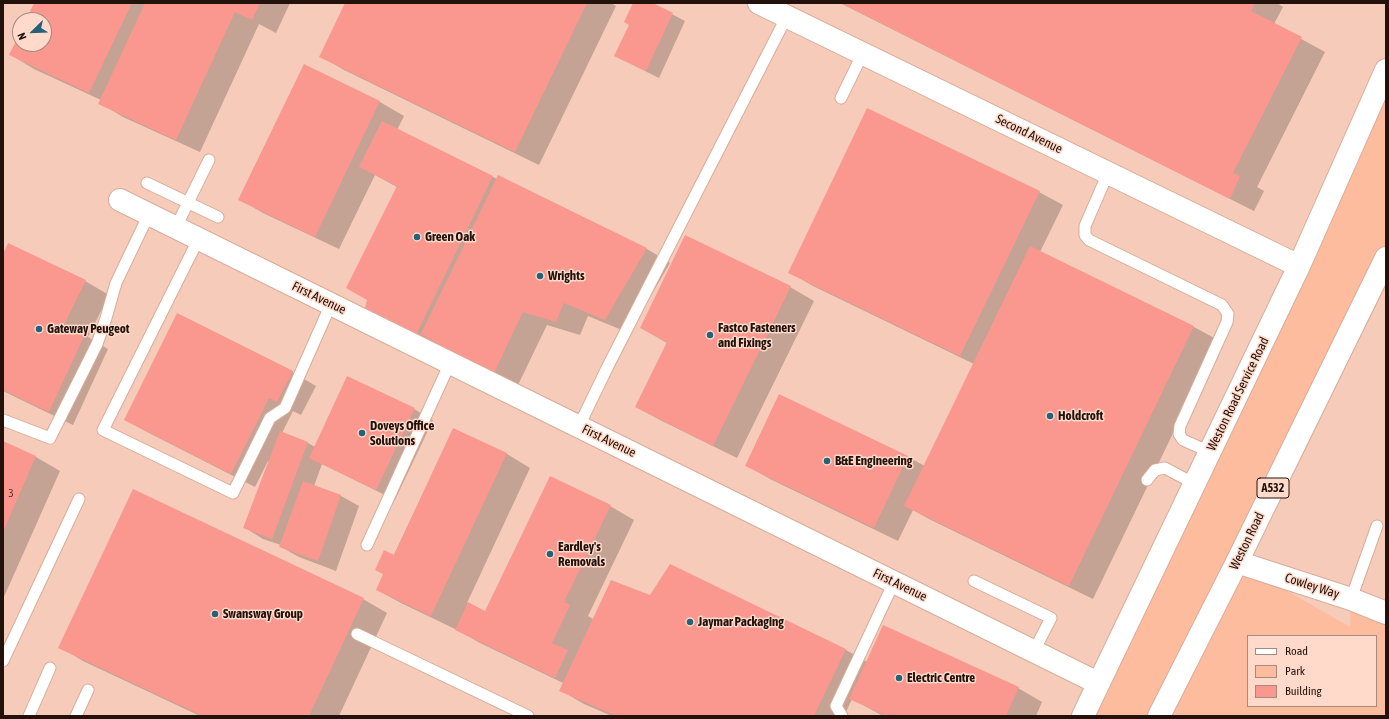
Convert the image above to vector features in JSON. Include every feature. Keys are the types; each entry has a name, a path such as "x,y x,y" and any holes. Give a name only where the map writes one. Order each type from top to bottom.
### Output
{"street":[{"name":"Second Avenue","path":"759,3 1299,266"},
{"name":"Weston Road Service Road","path":"1083,716 1299,266 1386,70"},
{"name":"First Avenue","path":"120,200 1098,683"},
{"name":"Weston Road","path":"1159,716 1237,562 1386,258"},
{"name":"Cowley Way","path":"1237,562 1352,599 1386,613"}],"lane":[{"path":"579,426 786,16"},
{"path":"841,98 863,54"},
{"path":"176,227 209,160"},
{"path":"1108,173 1085,226 1085,235 1089,240 1222,305 1228,314 1228,322 1180,426 1179,434 1183,440 1210,452"},
{"path":"147,183 218,217"},
{"path":"3,420 50,438 97,344 116,283 149,214"},
{"path":"199,238 103,430 233,493 270,418 286,408 331,304"},
{"path":"367,545 450,363"},
{"path":"1147,480 1155,470 1165,468 1194,484"},
{"path":"3,661 79,499"},
{"path":"1352,599 1377,526"},
{"path":"974,581 1051,618 1034,651"},
{"path":"842,716 836,706 894,582"},
{"path":"357,634 528,716"},
{"path":"29,716 50,668"},
{"path":"76,716 88,690"}],"shaded area":[{"path":"3,3 1386,3 1386,716 3,716"}],"green space":[{"path":"1386,70 1386,258 1237,562 1350,627 1351,599 1386,610 1386,716 1083,716"}],"building":[{"path":"34,3 132,3 89,93 9,55 12,49 12,52 52,52 52,12 30,12"},
{"path":"145,3 260,3 252,20 235,12 176,140 98,104"},
{"path":"345,3 587,3 515,152 319,57"},
{"path":"633,3 653,3 673,13 646,71 614,56 629,25 624,22"},
{"path":"841,3 1255,3 1251,11 1302,37 1233,173 1240,176 1230,199"},
{"path":"304,64 380,101 315,237 238,200"},
{"path":"867,108 1040,191 960,356 788,273"},
{"name":"Green Oak","path":"382,121 493,176 416,335 364,311 367,300 346,288 397,186 359,167"},
{"name":"Wrights","path":"498,175 647,248 605,320 564,303 556,322 523,312 493,375 421,334"},
{"name":"Fastco Fasteners and Fixings","path":"685,235 791,286 713,446 635,407 667,342 640,328"},
{"name":"Gateway Peugeot","path":"8,243 86,280 64,325 85,334 49,412 3,390 3,254"},
{"name":"Holdcroft","path":"1030,246 1194,326 1069,586 904,506"},
{"path":"177,313 293,371 277,402 269,398 231,474 124,420"},
{"name":"Doveys Office Solutions","path":"347,376 415,408 376,490 309,458"},
{"name":"B&E Engineering","path":"779,394 908,456 874,528 745,466"},
{"path":"453,428 507,453 431,616 376,590 383,574 375,570 384,550 394,555"},
{"path":"280,431 308,442 272,539 243,528"},
{"path":"3,441 36,456 3,532"},
{"name":"Eardley's Removals","path":"550,476 611,505 564,602 570,605 552,643 568,650 555,678 455,630 468,602 485,611"},
{"path":"303,481 341,495 318,561 279,547"},
{"name":"Swansway Group","path":"133,489 364,598 309,716 203,716 58,648"},
{"name":"Jaymar Packaging","path":"670,564 846,649 814,716 617,716 559,691 611,580 650,595"},
{"path":"883,625 1019,687 1006,716 887,716 849,699"}],"place":[{"name":"Green Oak","path":"417,237"},
{"name":"Wrights","path":"540,276"},
{"name":"Gateway Peugeot","path":"39,329"},
{"name":"Fastco Fasteners and Fixings","path":"710,335"},
{"name":"Holdcroft","path":"1050,416"},
{"name":"Doveys Office Solutions","path":"362,433"},
{"name":"B&E Engineering","path":"827,461"},
{"name":"Eardley's Removals","path":"550,554"},
{"name":"Swansway Group","path":"215,614"},
{"name":"Jaymar Packaging","path":"690,622"},
{"name":"Electric Centre","path":"899,678"}]}
